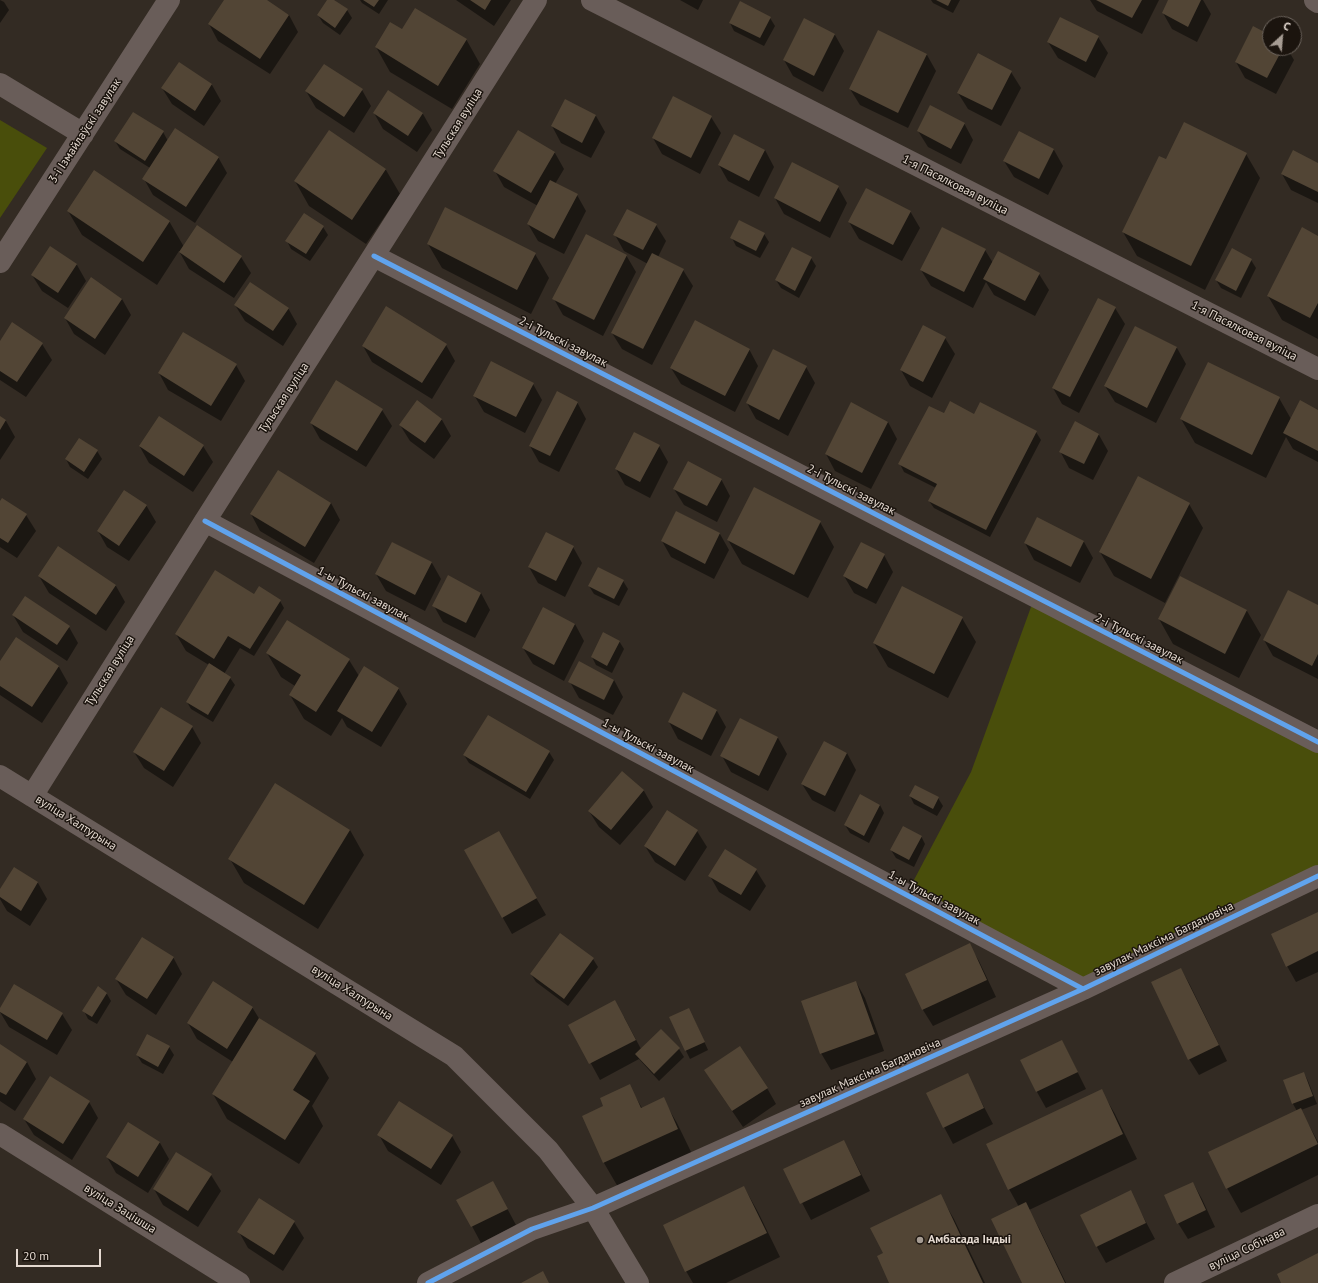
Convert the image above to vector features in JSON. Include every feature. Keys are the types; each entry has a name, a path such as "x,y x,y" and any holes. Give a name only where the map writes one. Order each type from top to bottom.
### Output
{"street":[{"name":"3-і Ізмайлаўскі завулак","path":"0,262 169,0"},
{"name":"Тульская вуліца","path":"32,796 536,0"},
{"name":"1-я Пасялковая вуліца","path":"592,0 1318,369"},
{"path":"0,84 83,134"},
{"name":"2-і Тульскі завулак","path":"374,256 1318,742"},
{"name":"1-ы Тульскі завулак","path":"205,521 1082,989"},
{"name":"вуліца Халтурына","path":"0,776 454,1056 548,1150 593,1208 638,1283"},
{"name":"завулак Максіма Багдановіча","path":"428,1283 532,1230 593,1208 1082,989 1318,876"},
{"name":"вуліца Зацішша","path":"0,1134 239,1283"},
{"name":"вуліца Собінава","path":"1175,1283 1318,1215"}],"green space":[{"path":"0,120 47,148 0,218"},
{"path":"1035,596 1318,742 1318,876 1083,989 906,895 971,772"}],"building":[{"path":"224,0 267,0 289,15 260,59 208,24"},
{"path":"327,0 334,0 348,9 335,28 317,15"},
{"path":"363,0 379,0 374,7"},
{"path":"470,0 491,0 485,10"},
{"path":"936,0 951,0 948,6"},
{"path":"1096,0 1142,0 1132,18"},
{"path":"1168,0 1201,0 1188,27 1162,13"},
{"path":"740,1 771,17 760,38 729,23"},
{"path":"415,8 467,39 438,86 375,47 390,22 402,29"},
{"path":"1060,17 1099,36 1086,62 1047,42"},
{"path":"804,18 835,34 814,76 783,60"},
{"path":"1253,26 1262,31 1262,56 1279,56 1267,78 1235,62"},
{"path":"878,30 927,54 898,113 849,89"},
{"path":"978,53 1012,71 992,110 957,93"},
{"path":"179,62 212,84 195,111 161,88"},
{"path":"324,64 363,89 344,117 305,91"},
{"path":"388,90 423,113 408,136 373,113"},
{"path":"673,96 712,116 691,158 652,138"},
{"path":"565,99 596,115 582,143 551,126"},
{"path":"930,105 965,123 951,149 917,131"},
{"path":"133,112 164,131 145,161 114,141"},
{"path":"1184,122 1247,153 1191,266 1122,232 1159,156 1166,159"},
{"path":"175,128 219,157 186,207 142,179"},
{"path":"329,130 386,169 352,220 294,181"},
{"path":"518,130 555,152 531,193 493,171"},
{"path":"1019,131 1054,149 1039,179 1003,161"},
{"path":"734,134 765,150 749,181 718,165"},
{"path":"1293,150 1318,163 1318,192 1281,174"},
{"path":"792,162 839,186 820,222 774,198"},
{"path":"94,170 170,221 143,262 67,211"},
{"path":"550,180 578,194 554,239 527,224"},
{"path":"866,188 911,211 893,245 848,222"},
{"path":"445,207 536,253 517,290 427,244"},
{"path":"627,209 657,224 643,250 613,235"},
{"path":"304,213 324,226 306,254 285,241"},
{"path":"739,220 765,233 756,251 730,238"},
{"path":"197,225 242,256 224,283 179,252"},
{"path":"942,227 986,249 964,292 920,270"},
{"path":"1302,227 1318,236 1318,303 1310,318 1267,296"},
{"path":"586,234 627,255 594,320 552,299"},
{"path":"50,246 77,264 58,293 31,275"},
{"path":"792,247 812,257 795,291 775,280"},
{"path":"1232,248 1252,259 1236,291 1215,280"},
{"path":"998,251 1040,273 1025,301 983,279"},
{"path":"652,253 684,269 643,349 611,333"},
{"path":"91,277 122,299 95,339 64,318"},
{"path":"250,282 289,308 273,331 234,305"},
{"path":"1098,298 1116,307 1070,397 1052,388"},
{"path":"386,306 447,344 422,383 362,346"},
{"path":"695,320 750,349 725,396 670,368"},
{"path":"12,322 43,343 17,382 0,371 0,341"},
{"path":"923,325 946,337 923,382 900,370"},
{"path":"1135,326 1177,347 1147,408 1104,386"},
{"path":"183,332 237,364 211,406 158,373"},
{"path":"773,349 807,366 779,420 746,403"},
{"path":"491,361 534,383 516,417 473,396"},
{"path":"1208,362 1280,397 1252,455 1180,419"},
{"path":"336,380 383,409 357,451 310,423"},
{"path":"557,391 578,402 550,456 529,446"},
{"path":"417,400 442,419 425,443 399,425"},
{"path":"1300,400 1318,410 1318,451 1283,433"},
{"path":"950,401 974,414 980,402 1037,431 986,530 928,501 937,484 898,464 929,406 944,413"},
{"path":"851,402 888,422 862,473 825,454"},
{"path":"0,416 6,420 0,430"},
{"path":"159,416 204,445 184,476 139,446"},
{"path":"1075,421 1099,434 1084,464 1059,452"},
{"path":"634,432 660,445 640,482 615,469"},
{"path":"79,438 98,450 84,472 65,459"},
{"path":"688,461 722,479 707,506 673,489"},
{"path":"278,470 331,503 305,547 250,514"},
{"path":"1138,476 1190,503 1151,579 1099,552"},
{"path":"754,487 821,521 794,575 727,540"},
{"path":"124,490 147,505 119,546 97,531"},
{"path":"2,498 27,514 8,543 0,538 0,501"},
{"path":"676,511 720,533 705,564 661,541"},
{"path":"1037,517 1084,541 1071,567 1024,543"},
{"path":"546,532 574,546 556,581 528,567"},
{"path":"392,542 432,562 415,595 375,574"},
{"path":"861,542 885,554 867,589 843,576"},
{"path":"58,546 116,585 96,615 38,576"},
{"path":"598,567 624,580 614,599 588,586"},
{"path":"215,570 254,594 259,586 281,600 250,649 228,636 214,659 175,634"},
{"path":"448,575 481,593 466,623 432,606"},
{"path":"1180,576 1247,610 1225,654 1158,619"},
{"path":"902,586 963,617 934,674 873,643"},
{"path":"1288,590 1318,605 1318,654 1312,666 1263,640"},
{"path":"25,596 70,626 57,645 12,615"},
{"path":"543,607 575,624 554,665 522,648"},
{"path":"287,620 350,659 316,712 289,695 301,675 266,653"},
{"path":"603,632 620,641 607,666 591,657"},
{"path":"16,637 59,666 32,707 0,686 0,661"},
{"path":"579,661 614,680 604,700 568,682"},
{"path":"209,663 231,677 208,715 186,702"},
{"path":"364,666 399,688 372,732 337,711"},
{"path":"683,692 717,710 702,740 668,722"},
{"path":"161,707 193,726 164,771 133,752"},
{"path":"488,715 550,751 526,792 463,755"},
{"path":"740,718 778,737 759,776 720,756"},
{"path":"824,741 847,753 825,796 801,784"},
{"path":"622,771 644,790 611,830 588,811"},
{"path":"275,783 350,830 304,905 228,859"},
{"path":"915,785 939,797 933,809 909,796"},
{"path":"860,794 880,805 864,836 844,825"},
{"path":"667,810 698,830 675,866 644,846"},
{"path":"903,826 922,836 909,860 890,850"},
{"path":"499,831 537,898 502,918 464,850"},
{"path":"725,849 757,869 741,895 708,876"},
{"path":"14,867 38,882 21,911 0,897 0,889"},
{"path":"1318,912 1318,951 1286,967 1271,934"},
{"path":"560,933 594,958 564,999 530,974"},
{"path":"142,937 174,957 147,999 115,979"},
{"path":"970,943 987,980 922,1010 905,974"},
{"path":"1181,968 1219,1045 1188,1060 1151,982"},
{"path":"213,981 253,1007 227,1049 187,1023"},
{"path":"856,981 875,1034 820,1054 801,1001"},
{"path":"14,984 63,1013 47,1040 0,1012 0,1008"},
{"path":"98,986 107,993 92,1017 82,1011"},
{"path":"615,1000 636,1040 589,1064 568,1025"},
{"path":"689,1008 705,1042 685,1051 669,1017"},
{"path":"259,1018 316,1053 293,1090 310,1101 285,1140 212,1094"},
{"path":"661,1029 680,1048 654,1074 635,1054"},
{"path":"147,1034 170,1046 158,1067 136,1055"},
{"path":"1062,1040 1078,1072 1036,1092 1020,1060"},
{"path":"0,1044 27,1062 6,1095 0,1092"},
{"path":"740,1046 768,1088 732,1111 704,1070"},
{"path":"1304,1072 1313,1096 1292,1104 1283,1080"},
{"path":"968,1073 984,1108 943,1128 926,1093"},
{"path":"50,1076 90,1101 63,1144 23,1119"},
{"path":"630,1084 641,1108 664,1097 678,1129 603,1163 582,1116 603,1106 600,1098"},
{"path":"1102,1089 1123,1134 1008,1190 986,1144"},
{"path":"399,1101 453,1135 431,1169 377,1135"},
{"path":"1301,1108 1318,1144 1226,1189 1208,1152"},
{"path":"128,1122 160,1142 138,1177 106,1157"},
{"path":"844,1140 861,1175 800,1204 783,1169"},
{"path":"176,1152 212,1174 188,1211 153,1189"},
{"path":"493,1181 508,1209 471,1227 456,1200"},
{"path":"1193,1182 1206,1210 1177,1224 1164,1195"},
{"path":"744,1186 767,1233 685,1272 663,1225"},
{"path":"1131,1190 1146,1223 1096,1247 1080,1215"},
{"name":"Амбасада Індыі","path":"941,1194 983,1283 889,1283 877,1256 883,1253 870,1228"},
{"path":"259,1198 295,1221 274,1255 237,1232"},
{"path":"1026,1202 1065,1283 1022,1283 991,1219"},
{"path":"1318,1253 1318,1283 1281,1283 1277,1274"},
{"path":"543,1271 549,1283 521,1283"}],"cycle path":[{"path":"374,256 1318,742"},
{"path":"205,521 1083,989"},
{"path":"428,1283 532,1229 593,1208 1083,989 1318,876"}],"place":[{"name":"Амбасада Індыі","path":"920,1240"}]}
